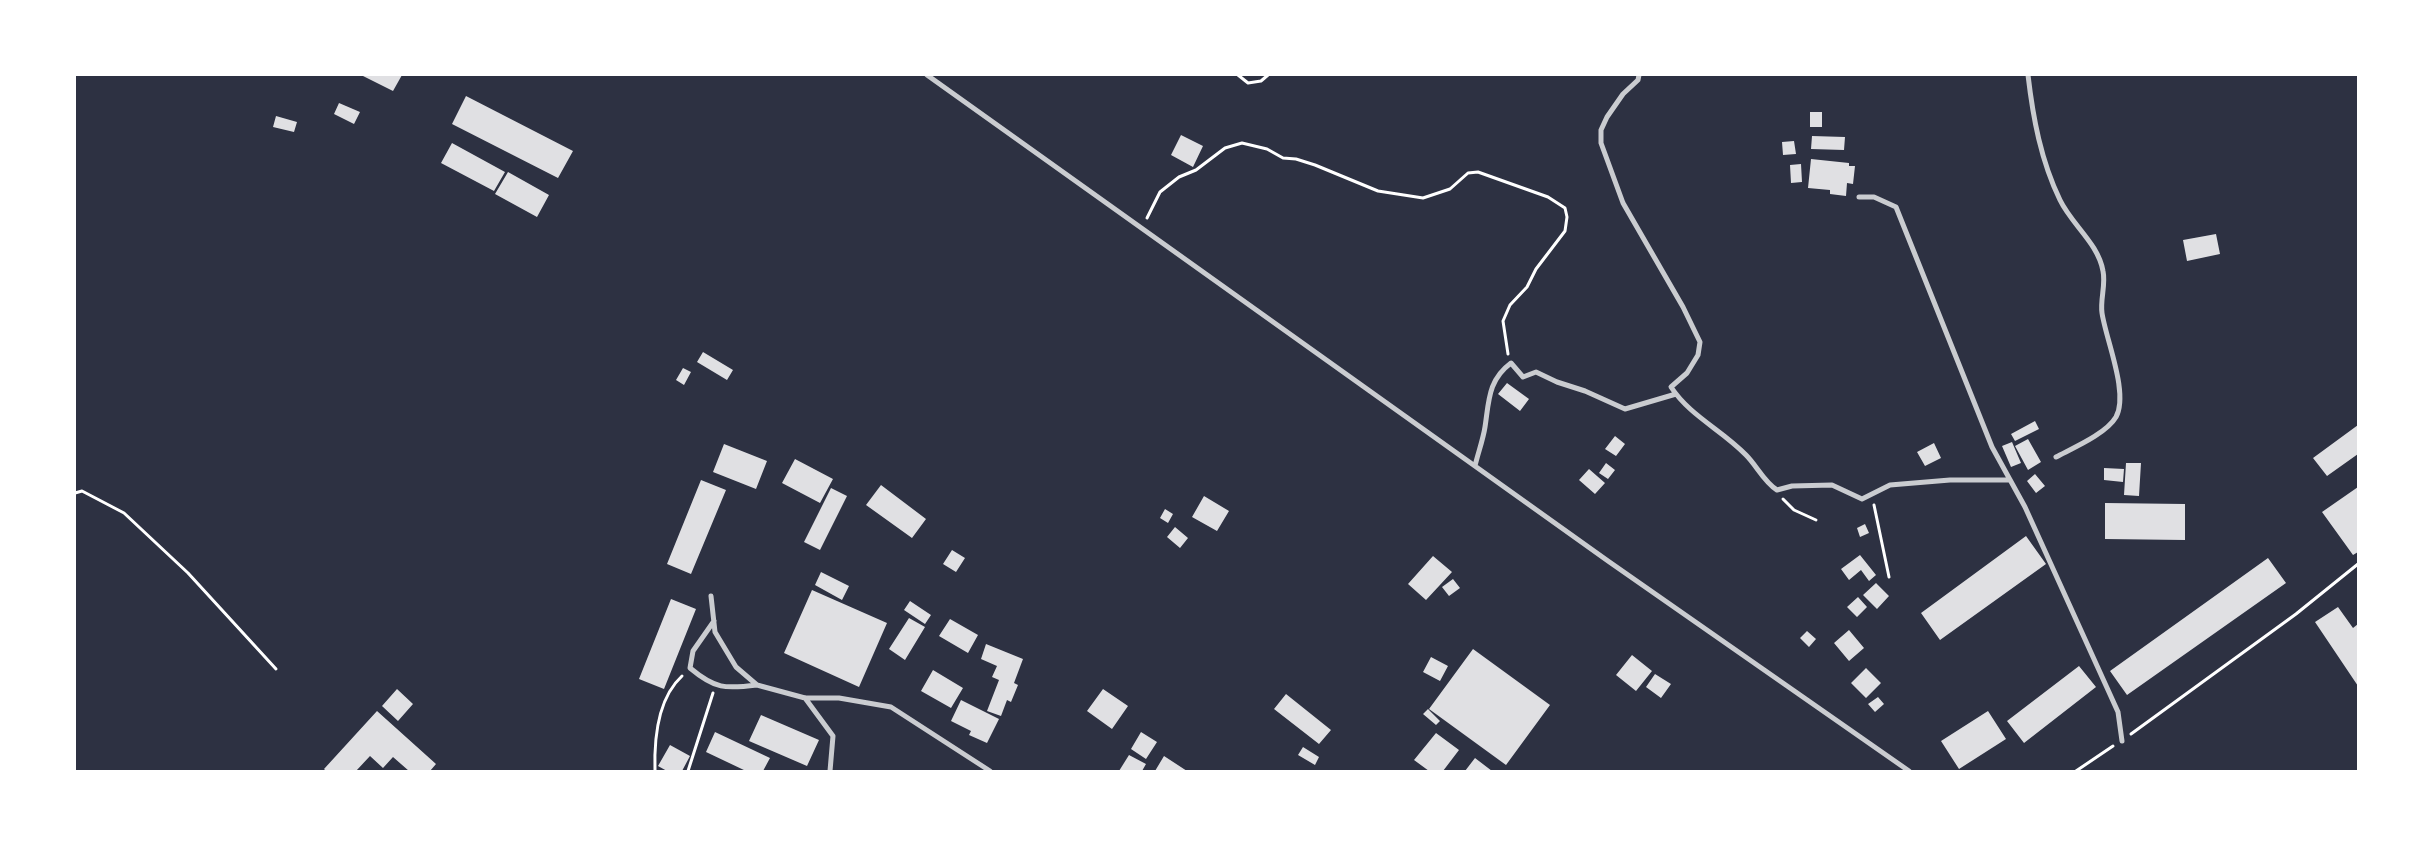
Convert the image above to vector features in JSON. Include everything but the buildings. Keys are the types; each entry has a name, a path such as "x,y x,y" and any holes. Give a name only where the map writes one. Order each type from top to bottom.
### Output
{"street":[{"path":"927,75 1474,466 1909,771"},
{"path":"1639,75 1638,80 1623,94 1607,117 1600,130 1601,142 1623,203 1683,307 1700,342 1698,355 1687,373 1671,387 1676,394 1707,424 1746,454 1770,486 1777,490 1792,486 1832,485 1862,499 1890,485 1950,480 2010,480"},
{"path":"2028,75 2032,111 2044,160 2060,202 2095,250 2104,272 2101,311 2118,382 2120,405 2115,419 2089,440 2056,456"},
{"path":"1859,197 1874,197 1896,207 1992,447 2010,480 2107,686 2118,712 2122,741"},
{"path":"1474,466 1485,428 1491,390 1500,371 1511,363 1523,376 1536,372 1556,382 1584,391 1626,409 1676,394"},
{"path":"711,596 716,632 736,667 757,685"},
{"path":"714,620 693,651 690,668 715,687 732,688 757,685 805,698 840,698 891,708 990,771"},
{"path":"805,698 816,716 833,736 830,771"}],"path":[{"path":"1238,75 1248,83 1261,81 1268,75"},
{"path":"1143,228 1160,192 1179,177 1196,170 1225,148 1242,143 1267,149 1284,158 1296,159 1315,165 1378,191 1423,198 1450,189 1468,172 1478,172 1548,196 1565,208 1567,217 1565,232 1536,269 1527,287 1510,305 1503,321 1511,363"},
{"path":"1777,490 1785,502 1816,520"},
{"path":"75,493 82,491 124,513 188,572 276,669"},
{"path":"1870,495 1878,513 1883,554 1889,577"},
{"path":"2076,771 2122,741 2296,614 2358,564"},
{"path":"655,771 654,748 662,708 673,684 690,668"},
{"path":"688,771 715,687"}]}
